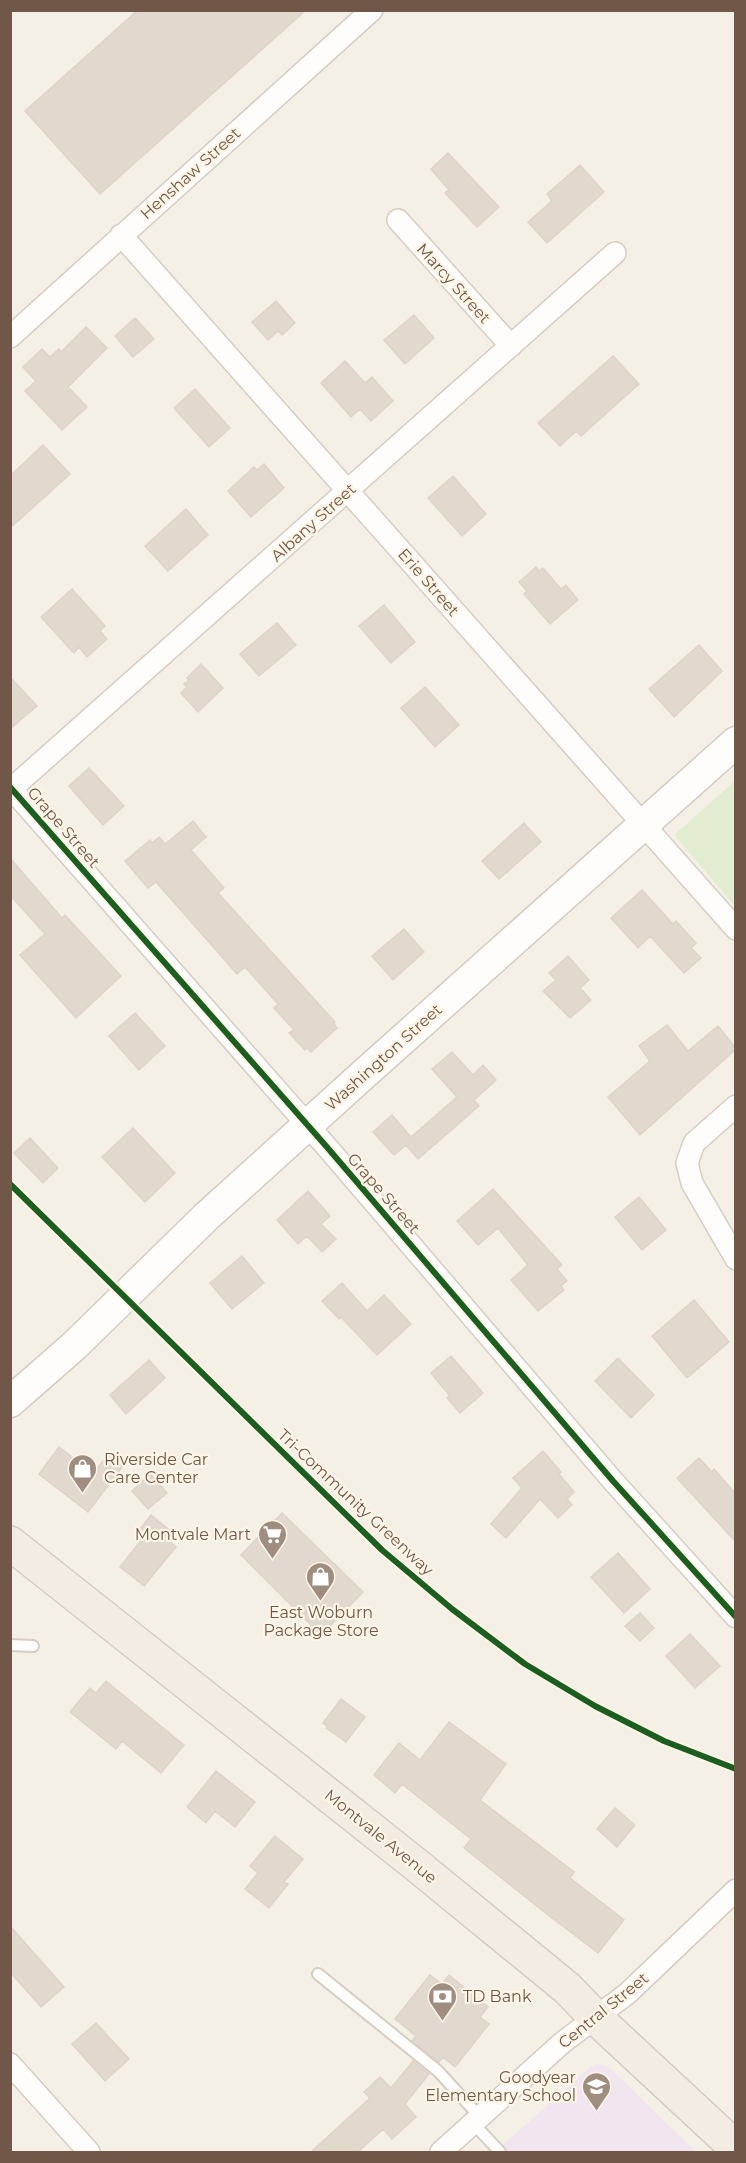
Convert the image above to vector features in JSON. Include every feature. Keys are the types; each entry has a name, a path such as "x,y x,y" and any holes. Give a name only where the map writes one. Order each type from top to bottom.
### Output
{"main road":[{"name":"Washington Street","path":"10,1402 112,1310 207,1216 735,742"},
{"name":"Montvale Avenue","path":"10,1543 414,1863 567,1988 735,2148"}],"street":[{"name":"Henshaw Street","path":"10,338 372,10"},
{"name":"Marcy Street","path":"398,220 511,346"},
{"name":"Erie Street","path":"121,235 735,929"},
{"name":"Albany Street","path":"11,788 615,253"},
{"name":"Grape Street","path":"11,788 308,1125 613,1481 735,1617"},
{"path":"735,1106 694,1143 687,1163 692,1183 735,1259"},
{"name":"Central Street","path":"441,2152 562,2043 628,1993 735,1890"},
{"path":"10,2064 89,2152"}],"lane":[{"path":"10,1645 33,1646"},
{"path":"318,1974 438,2071 500,2152"}],"shaded area":[{"name":"Goodyear Elementary School","path":"596,2064 612,2070 696,2152 495,2152 589,2068"}],"green space":[{"path":"735,781 735,906 674,835"}],"building":[{"path":"138,10 306,10 100,194 25,111"},
{"path":"448,153 499,207 477,227 445,193 449,190 431,169"},
{"path":"580,165 604,192 547,243 528,222 552,201 547,194"},
{"path":"276,301 295,323 282,335 278,331 268,340 252,322"},
{"path":"414,315 434,338 405,364 384,340"},
{"path":"135,318 154,339 133,357 115,336"},
{"path":"86,327 107,348 68,387 87,407 62,430 25,391 36,381 23,367 42,349 50,357 59,349 61,352"},
{"path":"613,356 639,384 581,436 576,431 560,446 538,423"},
{"path":"345,361 365,383 372,377 393,401 371,421 360,409 351,417 321,383"},
{"path":"195,389 230,428 209,447 174,408"},
{"path":"43,445 70,474 10,528 10,476"},
{"path":"264,464 284,488 251,517 228,491 254,467 257,470"},
{"path":"453,476 486,514 462,536 428,498"},
{"path":"186,509 208,535 168,571 145,546"},
{"path":"536,567 539,571 543,568 561,589 566,585 578,600 550,624 524,594 527,591 519,582"},
{"path":"72,589 105,626 100,631 107,639 87,657 79,647 74,653 41,617"},
{"path":"384,605 415,642 391,663 359,626"},
{"path":"277,623 296,645 259,676 240,654"},
{"path":"699,645 722,671 674,717 649,689"},
{"path":"201,664 223,688 198,712 181,693 187,687 184,684 189,680 187,678"},
{"path":"10,677 37,706 10,729"},
{"path":"425,687 459,725 435,747 401,708"},
{"path":"89,768 124,806 103,825 69,786"},
{"path":"193,821 206,837 191,850 224,888 218,893 335,1022 337,1028 311,1052 307,1048 305,1050 289,1033 294,1030 274,1008 278,1004 245,967 237,974 156,882 148,888 125,861 150,840 152,843 159,837 165,844"},
{"path":"524,823 541,842 499,879 482,861"},
{"path":"10,858 62,918 65,915 121,976 76,1018 20,955 45,934 10,895"},
{"path":"642,890 673,924 676,921 696,943 691,948 701,958 684,973 650,936 638,948 611,918"},
{"path":"404,929 424,952 393,980 372,956"},
{"path":"568,956 589,980 580,988 591,1000 570,1018 543,991 556,980 549,973"},
{"path":"135,1013 165,1046 139,1070 109,1036"},
{"path":"667,1025 688,1051 718,1026 735,1050 640,1135 608,1097 650,1061 639,1046"},
{"path":"452,1052 473,1075 483,1065 496,1080 474,1100 479,1106 418,1159 406,1145 394,1155 373,1132 392,1115 411,1137 457,1097 432,1069"},
{"path":"133,1128 175,1173 145,1202 102,1157"},
{"path":"30,1138 58,1168 43,1183 14,1153"},
{"path":"493,1189 562,1265 557,1269 567,1281 561,1286 564,1290 538,1311 511,1280 528,1265 498,1228 478,1245 457,1221"},
{"path":"308,1191 330,1216 321,1224 336,1239 322,1252 307,1236 298,1244 277,1220"},
{"path":"639,1197 666,1230 642,1250 615,1217"},
{"path":"242,1256 264,1283 232,1309 210,1283"},
{"path":"342,1283 367,1311 384,1295 411,1324 377,1355 341,1317 339,1319 322,1301"},
{"path":"694,1300 729,1342 687,1378 652,1336"},
{"path":"451,1356 483,1393 460,1413 447,1398 450,1396 431,1373"},
{"path":"618,1358 654,1395 631,1418 595,1381"},
{"path":"149,1360 165,1378 126,1414 110,1395"},
{"name":"Riverside Car Care Center","path":"59,1447 93,1473 108,1455 123,1466 88,1512 39,1474"},
{"path":"543,1451 574,1492 567,1499 572,1505 558,1518 540,1499 506,1538 491,1524 522,1488 513,1478"},
{"path":"699,1458 712,1472 714,1469 735,1493 735,1541 677,1478"},
{"path":"150,1474 167,1493 148,1509 132,1491"},
{"path":"282,1513 363,1592 321,1635 241,1555"},
{"path":"151,1515 173,1533 168,1540 176,1547 144,1586 120,1567 143,1538 137,1533"},
{"path":"618,1553 650,1589 624,1613 591,1577"},
{"path":"640,1613 654,1628 640,1641 625,1626"},
{"path":"690,1634 720,1666 695,1688 666,1656"},
{"path":"106,1681 184,1745 161,1773 122,1741 116,1749 70,1712 90,1688 96,1693"},
{"path":"341,1699 365,1717 346,1742 326,1728 327,1726 323,1723"},
{"path":"449,1722 506,1764 480,1800 574,1872 570,1878 624,1920 598,1953 464,1848 471,1839 402,1784 395,1793 374,1775 399,1743 420,1760"},
{"path":"216,1771 255,1802 235,1827 215,1811 206,1823 187,1807"},
{"path":"615,1808 635,1825 617,1847 597,1829"},
{"path":"275,1836 303,1859 284,1882 288,1884 269,1908 245,1889 258,1873 250,1866"},
{"path":"10,1926 64,1987 41,2007 10,1972"},
{"name":"TD Bank","path":"430,1975 442,1984 449,1975 488,2007 480,2017 489,2024 455,2067 443,2057 439,2062 412,2041 416,2036 395,2019"},
{"path":"96,2023 129,2059 105,2081 72,2044"},
{"path":"413,2061 429,2074 405,2104 416,2117 392,2139 383,2129 358,2152 311,2152 370,2098 364,2092 380,2077 391,2088"}],"cycle path":[{"path":"10,787 326,1146 613,1481 736,1617"},
{"name":"Tri-Community Greenway","path":"10,1184 382,1550 452,1609 525,1664 595,1706 664,1741 736,1769"}],"place":[{"name":"Riverside Car Care Center","path":"83,1494"},
{"name":"Montvale Mart","path":"272,1560"},
{"name":"East Woburn Package Store","path":"321,1602"},
{"name":"TD Bank","path":"442,2022"},
{"name":"Goodyear Elementary School","path":"597,2112"}]}
